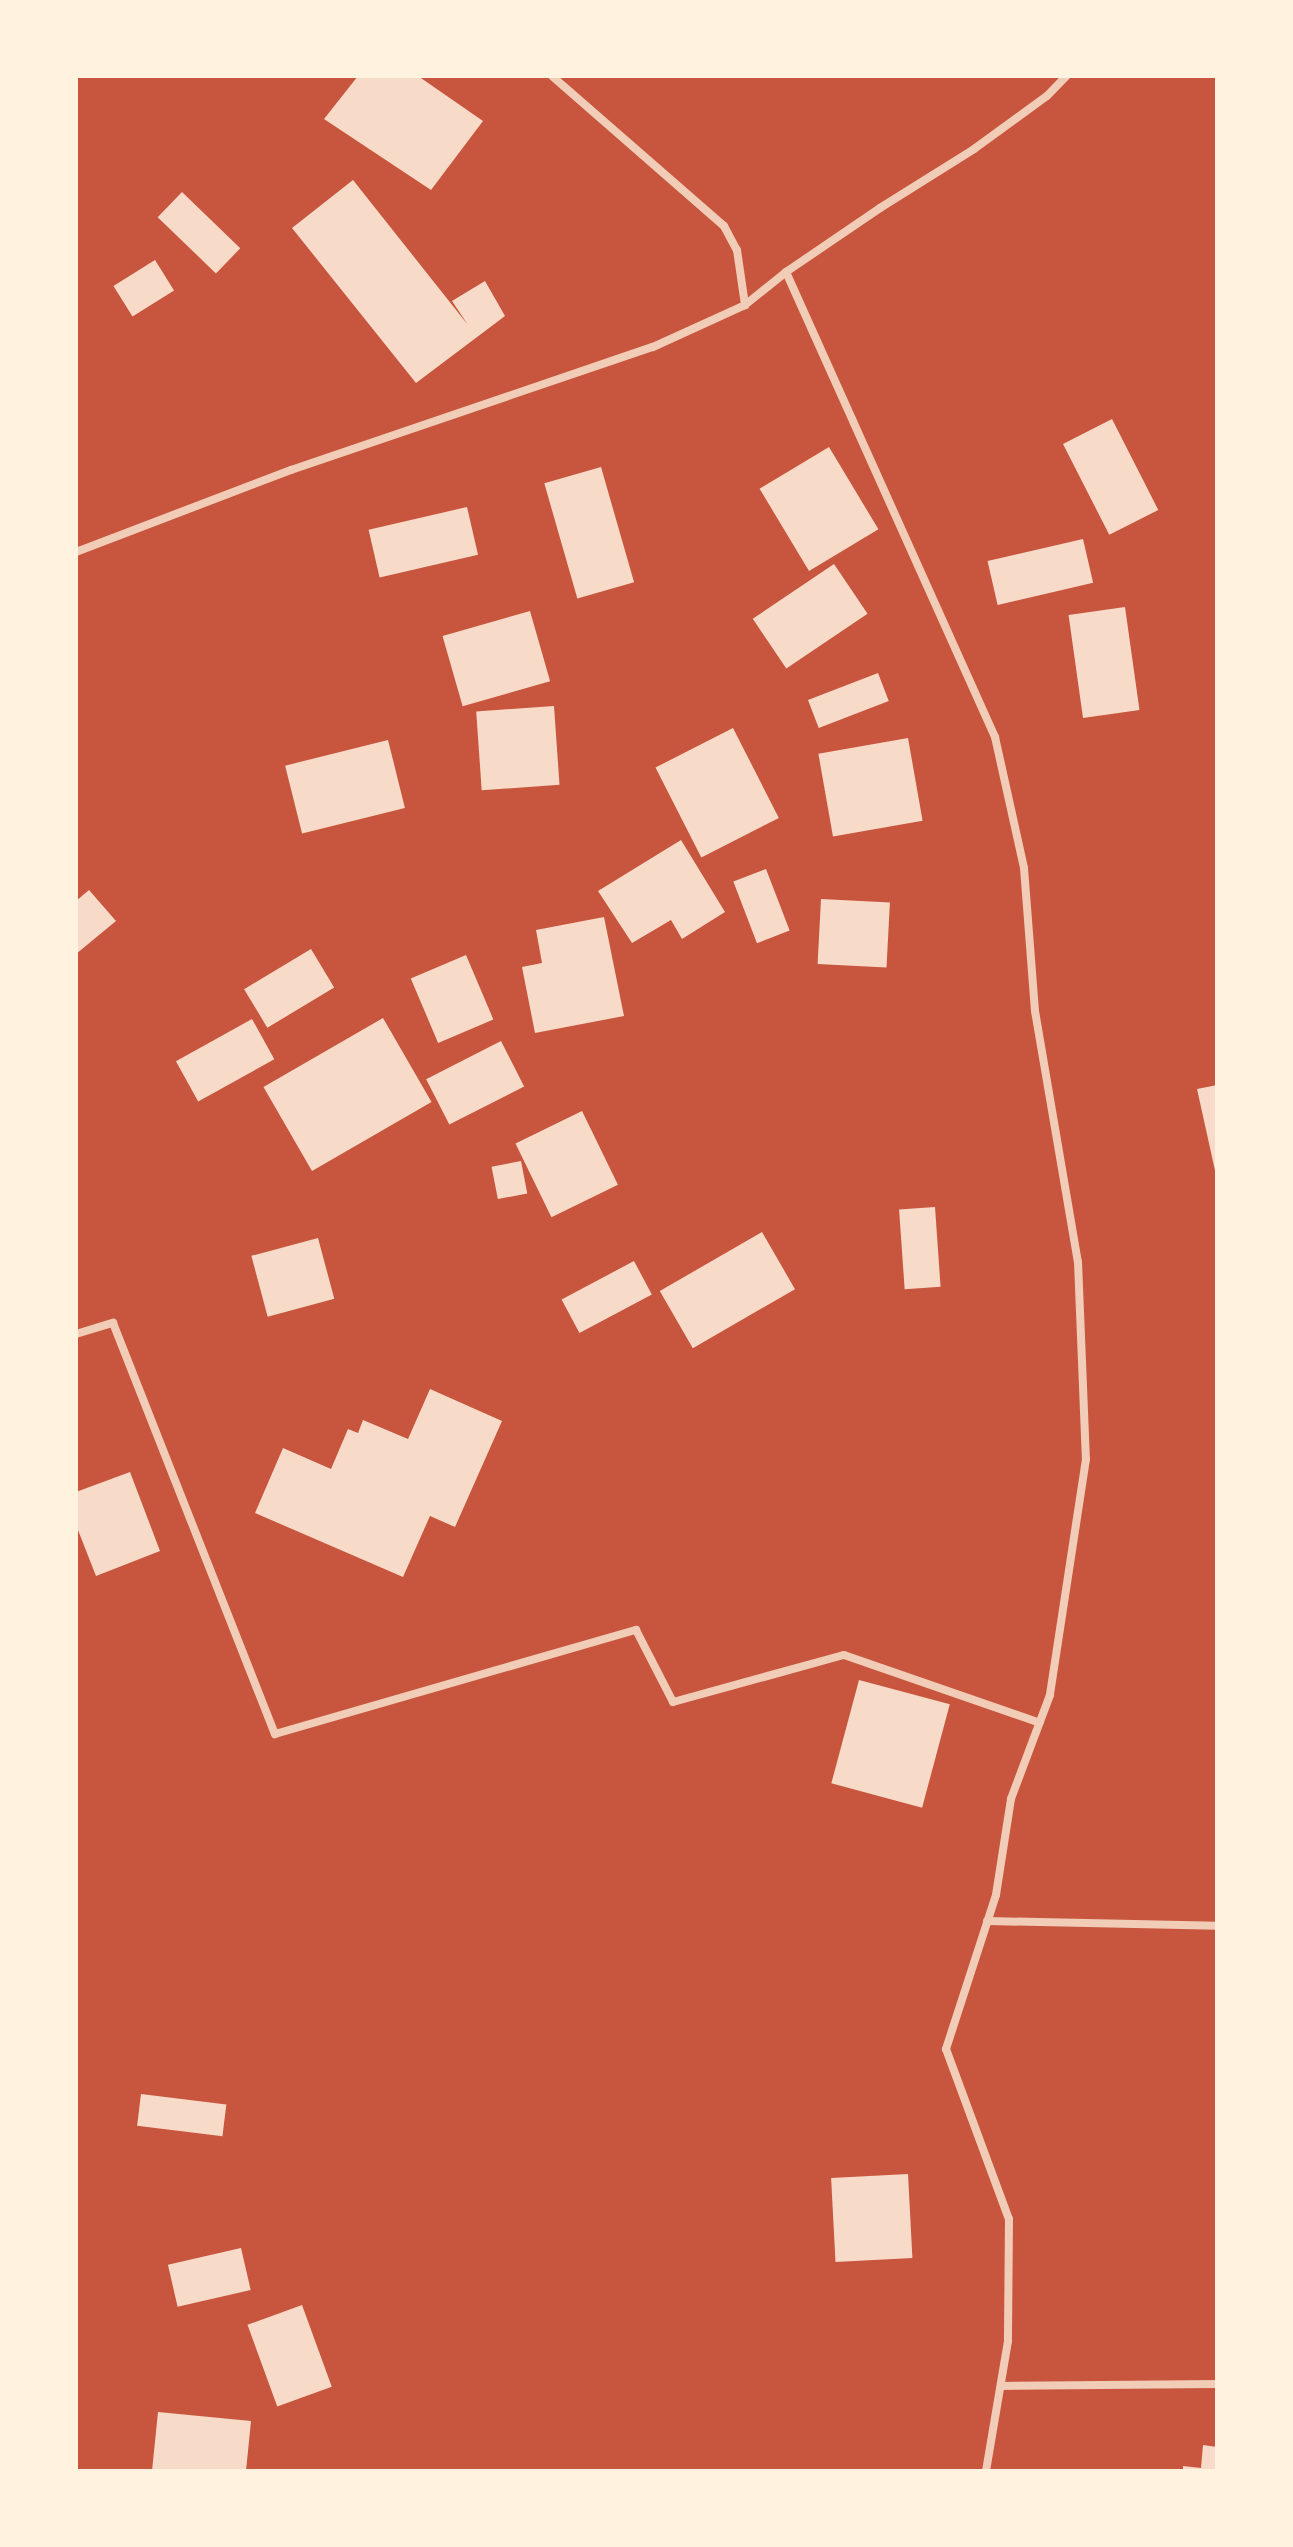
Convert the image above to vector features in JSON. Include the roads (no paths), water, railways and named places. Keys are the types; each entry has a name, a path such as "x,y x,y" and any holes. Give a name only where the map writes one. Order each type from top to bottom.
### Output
{"street":[{"path":"552,76 724,226 737,250 745,305"},
{"path":"76,552 291,470 653,347 745,305 786,272 974,149 1047,96 1066,76"},
{"path":"786,272 995,737 1024,868 1035,1011 1078,1262 1086,1459 1050,1695 1011,1799 996,1895 946,2049 1009,2219 1008,2341 986,2471"},
{"path":"76,1334 113,1323 275,1734 636,1630 673,1702 844,1655 1040,1723"},
{"path":"987,1921 1217,1926"},
{"path":"1001,2386 1217,2384"}]}
